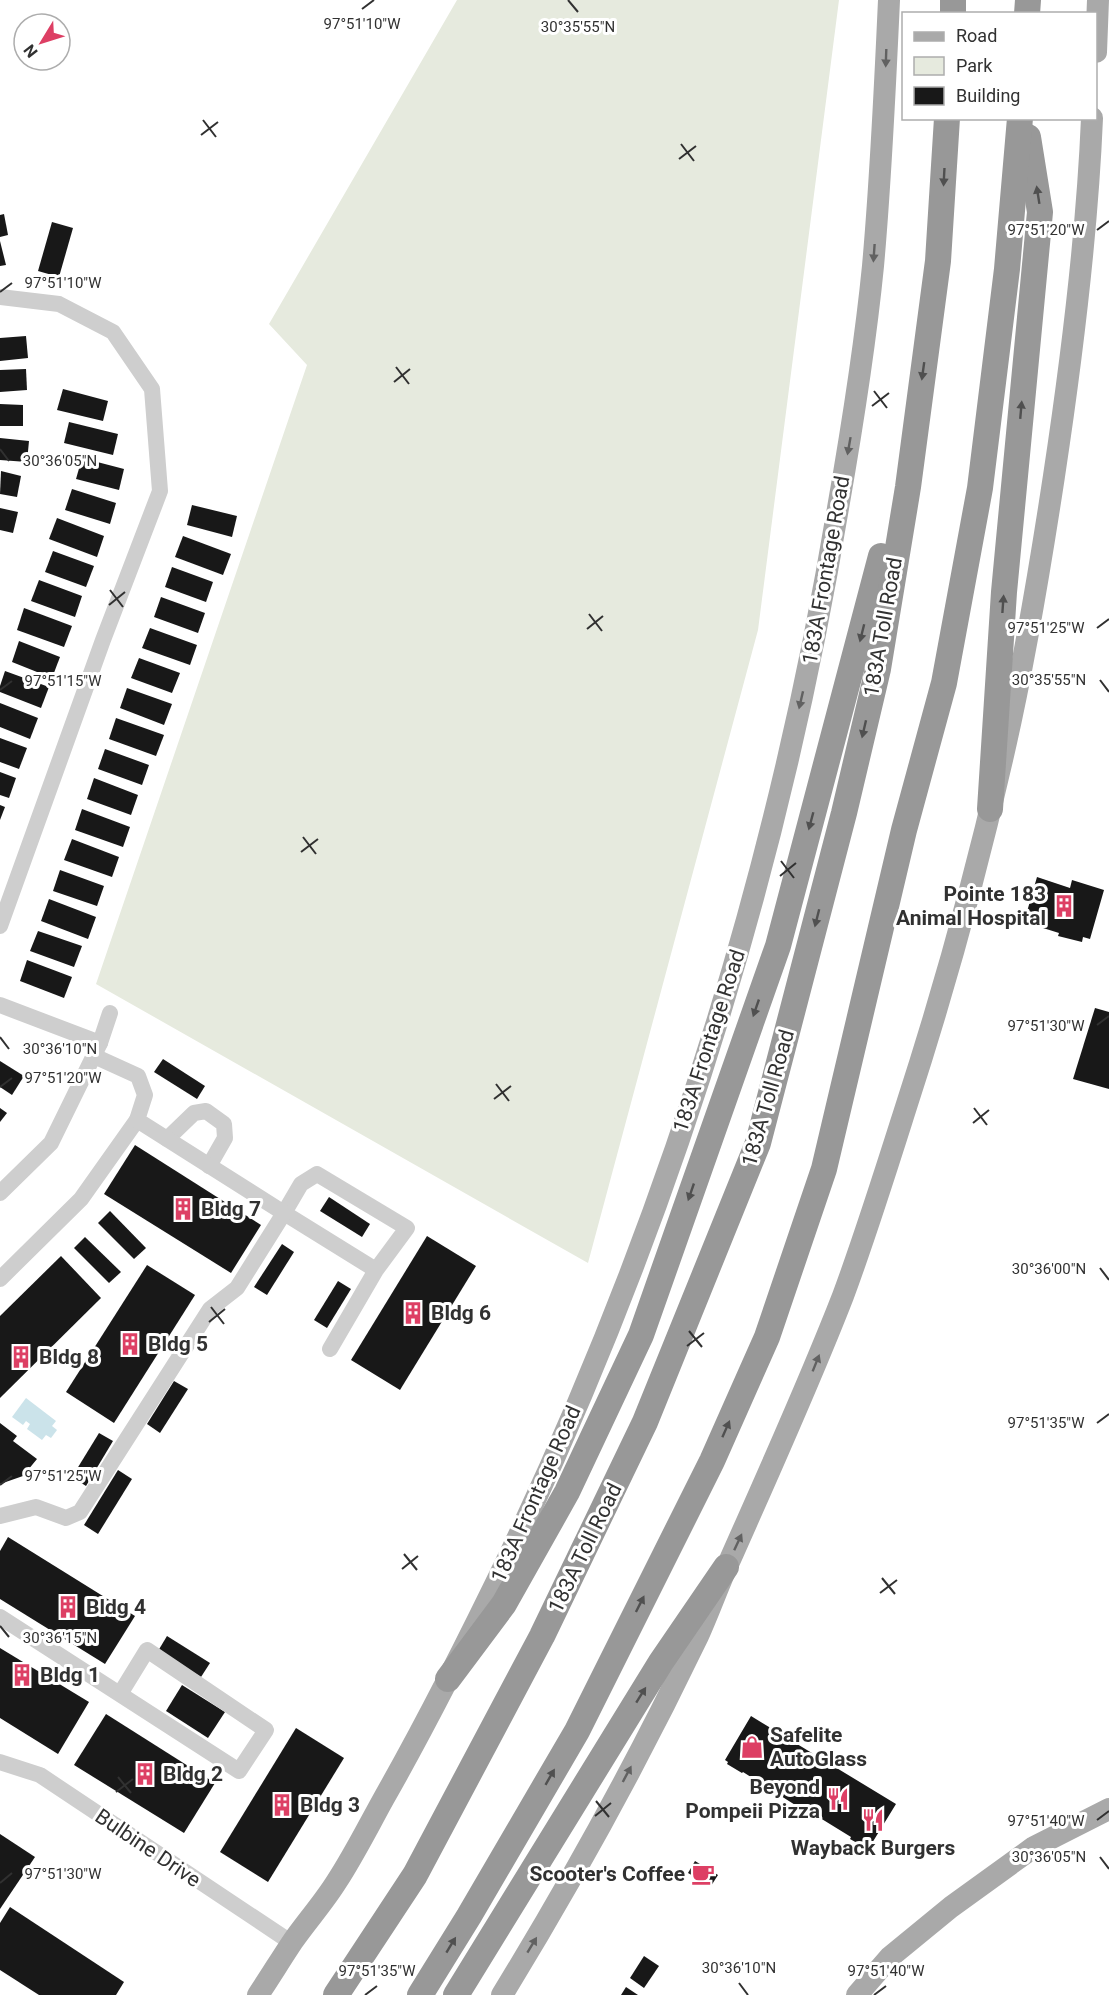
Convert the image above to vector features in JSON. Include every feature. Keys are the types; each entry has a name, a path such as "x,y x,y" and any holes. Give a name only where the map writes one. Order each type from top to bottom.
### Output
{"highway":[{"name":"183A Toll Road","path":"336,1995 415,1875 542,1636 645,1422 758,1143 844,813 878,669 918,414 938,261 947,120"},
{"path":"420,1995 469,1916 576,1731 712,1461 767,1337 824,1169 899,852 944,683 981,488 1007,269 1020,120"},
{"path":"990,809 1004,592 1040,212 1025,120"},
{"path":"448,1679 504,1604 562,1502 641,1335 778,946 857,653 918,414"},
{"path":"456,1995 661,1662 726,1567"}],"main road":[{"name":"183A Frontage Road","path":"258,1995 292,1943 338,1881 413,1747 474,1629 538,1494 597,1357 649,1224 703,1068 743,933 773,820 806,679 829,565 854,417 873,257 883,129 889,0"},
{"path":"1097,17 1098,0"},
{"path":"502,1995 554,1908 699,1633 726,1567 795,1415 844,1293 930,1033 990,809 1029,632 1064,412 1081,272 1092,120"},
{"path":"857,1995 890,1957 951,1907 1034,1847 1109,1809"}],"street":[{"path":"0,297 59,304 113,332 152,389 160,491 0,926"},
{"path":"0,1005 97,1050 138,1076 145,1095 136,1120 81,1199 0,1279"},
{"path":"0,1194 51,1143 97,1050 110,1013"},
{"path":"167,1139 194,1113 206,1111 224,1124 225,1138 209,1166"},
{"path":"136,1120 376,1270"},
{"path":"0,1516 36,1507 66,1518 80,1512 210,1309 237,1288 301,1184 317,1174 407,1228 376,1270 330,1349"},
{"path":"0,1617 239,1771 266,1730 147,1650 120,1694"},
{"name":"Bulbine Drive","path":"0,1762 40,1775 292,1943"}],"green space":[{"path":"457,0 839,0 758,630 588,1263 96,984 307,365 269,324"}],"water":[{"path":"26,1398 56,1421 52,1426 57,1430 51,1438 46,1435 42,1440 27,1429 30,1424 26,1421 23,1425 12,1417"}],"building":[{"path":"4,214 8,235 0,237 0,215"},
{"path":"52,222 73,228 59,277 38,271"},
{"path":"0,241 6,265 0,266"},
{"path":"26,336 28,358 0,361 0,338"},
{"path":"26,369 27,390 0,392 0,370"},
{"path":"63,389 108,401 103,421 57,410"},
{"path":"0,404 23,405 23,426 0,426"},
{"path":"69,422 118,434 113,455 64,443"},
{"path":"0,438 29,441 27,462 0,460"},
{"path":"82,458 124,469 119,490 76,479"},
{"path":"1,471 21,476 17,497 0,494"},
{"path":"72,489 116,503 110,524 65,510"},
{"path":"192,505 237,516 232,537 187,525"},
{"path":"0,508 18,512 13,533 0,530"},
{"path":"57,518 104,536 97,557 49,539"},
{"path":"183,536 231,554 223,575 175,557"},
{"path":"53,551 94,566 86,587 45,572"},
{"path":"172,567 213,582 206,602 165,587"},
{"path":"39,580 82,596 75,617 31,601"},
{"path":"161,597 205,613 198,633 154,617"},
{"path":"24,608 72,626 64,647 17,630"},
{"path":"150,628 197,645 190,665 142,648"},
{"path":"19,641 60,657 52,678 12,662"},
{"path":"139,658 180,673 172,693 131,678"},
{"path":"5,671 49,687 41,708 0,692"},
{"path":"127,688 172,704 164,725 120,708"},
{"path":"0,703 38,718 30,739 0,727"},
{"path":"116,718 164,735 156,756 109,739"},
{"path":"0,738 27,748 19,769 0,762"},
{"path":"105,749 149,765 142,785 98,769"},
{"path":"0,772 16,778 9,798 0,795"},
{"path":"94,778 138,795 131,815 87,799"},
{"path":"0,805 5,807 0,820"},
{"path":"82,809 130,827 123,847 75,830"},
{"path":"72,839 119,857 112,877 64,860"},
{"path":"60,870 104,886 97,906 53,891"},
{"name":"Pointe 183 Animal Hospital","path":"1037,877 1070,888 1072,880 1104,890 1090,939 1083,937 1082,942 1058,936 1059,933 1024,922"},
{"path":"49,899 96,917 88,939 41,921"},
{"path":"38,931 82,946 74,967 30,951"},
{"path":"27,960 72,977 64,998 20,981"},
{"path":"1095,1008 1109,1012 1109,1089 1073,1079"},
{"path":"163,1059 205,1086 197,1099 154,1072"},
{"path":"0,1061 24,1076 12,1095 0,1087"},
{"path":"0,1108 7,1113 0,1122"},
{"name":"Bldg 7","path":"135,1145 261,1225 231,1273 104,1194"},
{"path":"329,1197 370,1224 362,1237 320,1211"},
{"path":"110,1211 146,1248 134,1259 98,1223"},
{"name":"Bldg 6","path":"427,1236 476,1266 400,1390 351,1360"},
{"path":"85,1237 121,1272 109,1283 74,1248"},
{"path":"282,1244 294,1252 267,1295 254,1287"},
{"name":"Bldg 8","path":"61,1256 101,1298 0,1398 0,1316"},
{"name":"Bldg 5","path":"147,1265 195,1295 114,1423 66,1392"},
{"path":"338,1281 351,1289 327,1328 314,1320"},
{"path":"174,1381 188,1389 160,1433 147,1424"},
{"path":"0,1423 17,1436 13,1441 37,1459 23,1476 0,1484"},
{"path":"99,1433 113,1441 86,1486 72,1477"},
{"path":"118,1470 132,1479 98,1534 84,1525"},
{"name":"Bldg 4","path":"8,1537 135,1616 105,1664 0,1599 0,1551"},
{"path":"167,1636 210,1663 201,1677 158,1651"},
{"name":"Bldg 1","path":"0,1648 89,1702 58,1754 0,1718"},
{"path":"182,1685 225,1712 208,1738 166,1711"},
{"name":"Bldg 2","path":"106,1714 215,1783 184,1833 74,1765"},
{"path":"751,1716 896,1804 869,1848 850,1839 851,1837 812,1813 811,1815 727,1764 725,1760"},
{"name":"Bldg 3","path":"296,1728 344,1758 268,1882 220,1852"},
{"path":"0,1834 35,1857 0,1909"},
{"name":"Scooter's Coffee","path":"695,1861 718,1875 711,1886 688,1873"},
{"path":"10,1907 124,1982 116,1995 39,1995 0,1970 0,1923"},
{"path":"644,1956 659,1966 644,1988 630,1978"},
{"path":"626,1987 638,1995 621,1995"}],"place":[{"name":"Pointe 183 Animal Hospital","path":"1064,906"},
{"name":"Bldg 7","path":"183,1209"},
{"name":"Bldg 6","path":"413,1313"},
{"name":"Bldg 5","path":"130,1344"},
{"name":"Bldg 8","path":"21,1357"},
{"name":"Bldg 4","path":"68,1607"},
{"name":"Bldg 1","path":"22,1675"},
{"name":"Safelite AutoGlass","path":"752,1747"},
{"name":"Bldg 2","path":"145,1774"},
{"name":"Beyond Pompeii Pizza","path":"838,1799"},
{"name":"Bldg 3","path":"282,1805"},
{"name":"Wayback Burgers","path":"873,1820"},
{"name":"Scooter's Coffee","path":"703,1874"}]}
